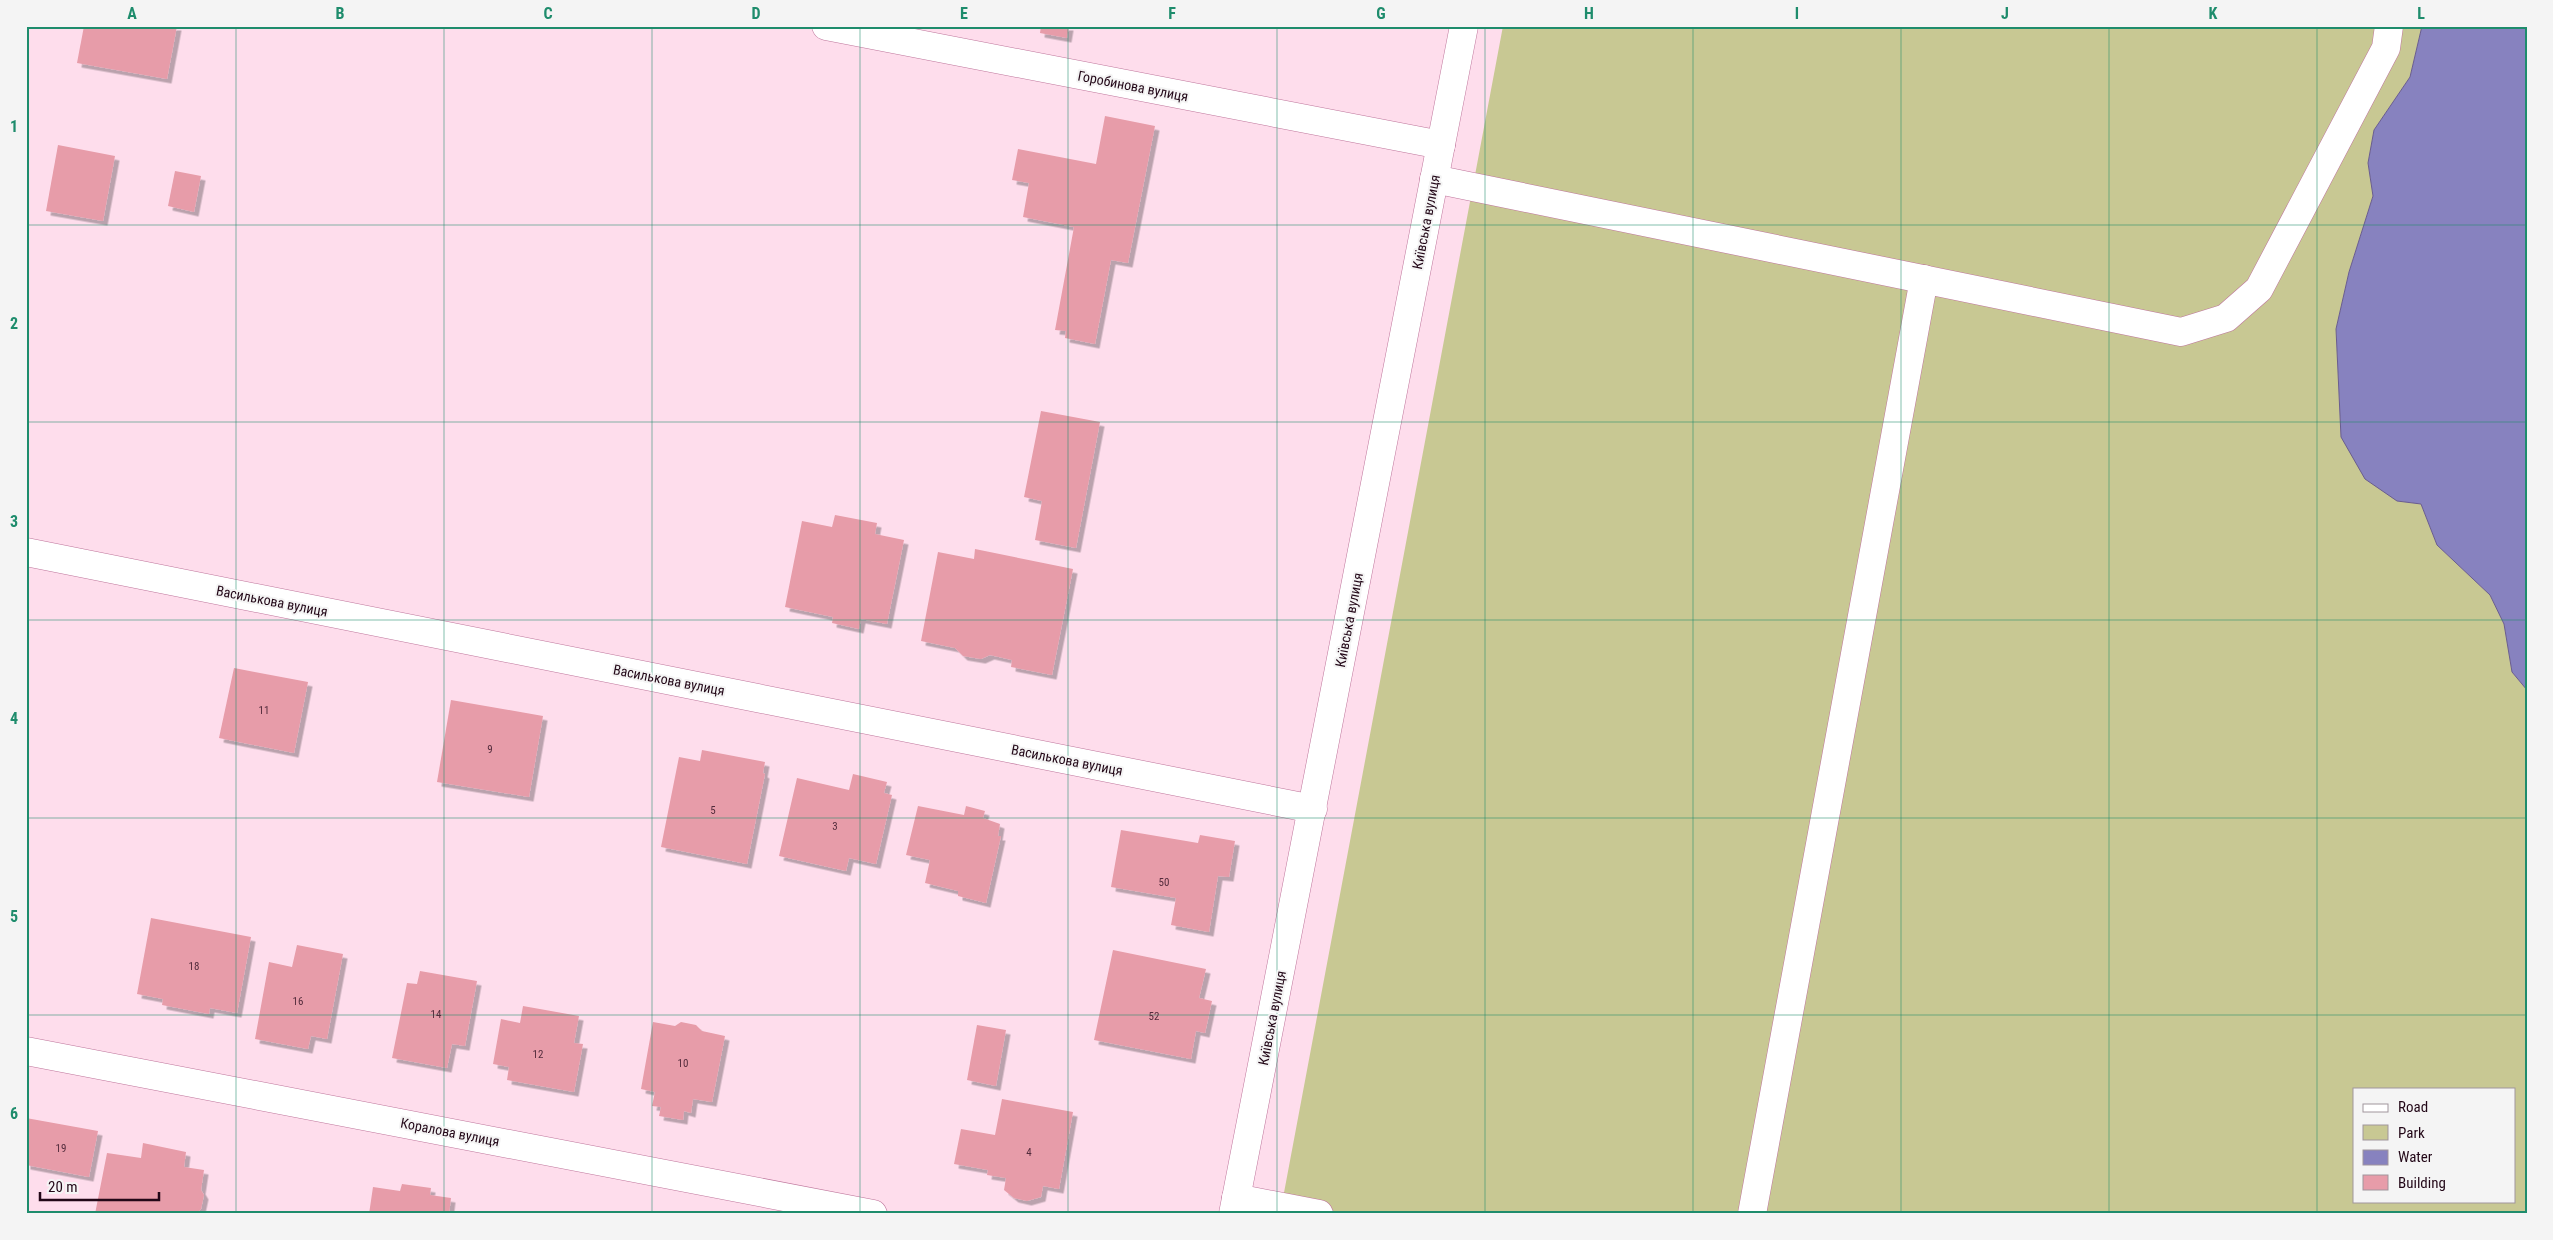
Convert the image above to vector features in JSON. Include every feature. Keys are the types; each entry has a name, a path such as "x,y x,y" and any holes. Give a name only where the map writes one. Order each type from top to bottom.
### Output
{"street":[{"name":"Горобинова вулиця","path":"826,26 1441,145"},
{"name":"Київська вулиця","path":"1235,1206 1464,26"},
{"path":"1434,179 2181,332 2226,318 2259,289 2386,48 2389,26"},
{"path":"1752,1214 1924,280"},
{"name":"Василькова вулиця","path":"26,552 1313,809"},
{"name":"Коралова вулиця","path":"26,1051 873,1214"},
{"path":"1235,1206 1319,1214"}],"green space":[{"path":"1503,26 2422,26 2410,77 2374,130 2368,163 2373,196 2349,272 2336,329 2341,437 2397,501 2421,504 2437,545 2490,595 2504,624 2512,672 2527,690 2527,1214 1280,1214"}],"water":[{"path":"2422,26 2527,26 2527,690 2512,672 2504,624 2490,595 2437,545 2421,504 2397,501 2365,479 2341,437 2336,329 2349,272 2373,196 2368,163 2374,130 2410,77"}],"building":[{"path":"84,26 177,26 167,79 77,63"},
{"path":"1041,26 1069,26 1067,38 1040,33"},
{"path":"1105,116 1155,126 1128,263 1111,260 1095,344 1065,338 1066,331 1055,330 1074,227 1023,217 1029,183 1012,180 1018,149 1096,164"},
{"path":"58,145 115,156 103,221 46,211"},
{"path":"175,171 201,176 194,212 168,206"},
{"path":"1041,411 1100,422 1076,548 1035,540 1042,501 1024,497"},
{"path":"835,515 877,523 875,534 904,540 887,624 861,619 859,629 832,623 833,617 785,607 802,521 832,527"},
{"path":"975,549 1073,569 1052,675 1011,667 1012,660 990,655 981,659 963,656 955,648 921,641 938,552 974,559"},
{"path":"234,668 308,682 294,753 219,738"},
{"path":"451,700 543,716 529,797 437,782"},
{"path":"702,750 765,762 763,773 765,774 747,864 661,847 679,757 700,761"},
{"path":"853,774 887,782 884,793 892,795 876,864 849,858 846,871 779,856 797,778 849,790"},
{"path":"918,806 964,815 966,806 985,811 983,818 1000,824 998,836 1001,836 986,903 958,896 958,891 925,883 930,860 906,855"},
{"path":"1121,830 1198,843 1200,835 1235,841 1229,877 1218,876 1209,932 1171,925 1176,898 1111,887"},
{"path":"151,918 251,937 237,1013 210,1008 209,1014 162,1005 163,999 137,994"},
{"path":"297,945 343,954 327,1039 311,1036 308,1049 255,1039 269,962 292,967"},
{"path":"1113,950 1206,969 1199,998 1212,1001 1205,1033 1196,1031 1191,1059 1094,1040"},
{"path":"420,971 477,981 465,1046 452,1044 447,1068 392,1058 407,983 417,984"},
{"path":"523,1006 579,1016 574,1043 583,1044 574,1092 507,1080 509,1067 493,1064 501,1019 520,1023"},
{"path":"653,1022 675,1026 681,1022 696,1025 702,1031 725,1036 712,1102 693,1099 691,1113 684,1111 683,1120 659,1116 661,1107 652,1106 655,1092 641,1089"},
{"path":"977,1025 1006,1030 996,1086 967,1080"},
{"path":"1002,1099 1073,1112 1059,1189 1043,1186 1041,1197 1027,1201 1014,1198 1004,1190 1006,1178 987,1175 988,1170 954,1164 961,1129 995,1135"},
{"path":"26,1118 98,1131 89,1177 26,1165"},
{"path":"143,1143 186,1152 184,1167 204,1170 201,1190 204,1195 201,1209 196,1214 95,1214 107,1153 141,1158"},
{"path":"402,1184 431,1188 430,1195 451,1198 449,1214 369,1214 373,1187 400,1191"}]}
